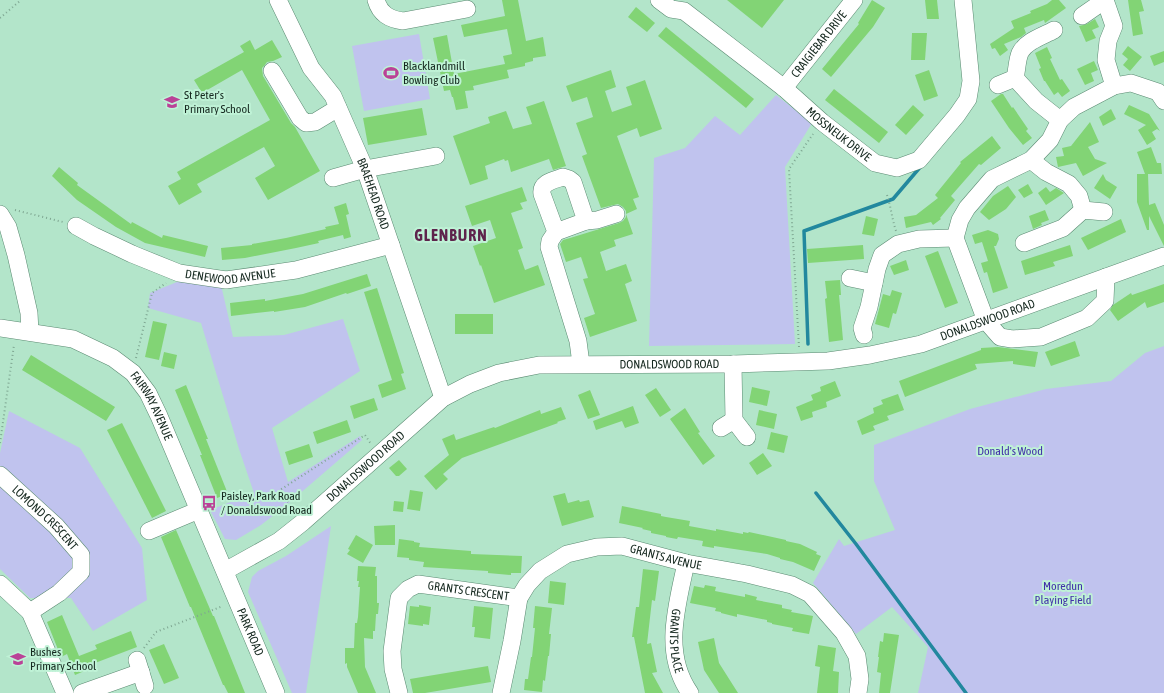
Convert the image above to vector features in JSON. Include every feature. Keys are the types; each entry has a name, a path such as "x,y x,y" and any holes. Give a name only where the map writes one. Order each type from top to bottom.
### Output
{"street":[{"name":"BRAEHEAD ROAD","path":"278,0 311,68 333,96 365,169 443,398"},
{"path":"376,0 379,9 392,20 403,21 467,9"},
{"name":"MOSSNEUK DRIVE","path":"659,0 671,10 683,6 784,88 822,122 874,163 897,168 919,160 957,115 968,99 971,81 963,0"},
{"name":"CRAIGIEBAR DRIVE","path":"784,88 854,0"},
{"path":"1082,16 1105,0 1114,26 1108,41 1106,60 1114,86"},
{"path":"1015,78 1020,54 1025,47 1054,30"},
{"path":"272,71 300,118 306,123 314,122 338,108"},
{"path":"1015,78 1036,101 1060,120"},
{"path":"998,85 1015,78"},
{"path":"1106,277 1105,301 1087,318 1041,337 1012,339 1000,337 986,321 955,238 960,220 967,208 992,179 1030,160 1050,140 1060,120 1074,108 1114,86 1131,83 1162,93"},
{"path":"333,178 365,169 436,156"},
{"path":"1030,160 1046,172 1069,184 1078,196 1083,210"},
{"path":"556,232 542,191 546,184 564,177 573,182 586,221"},
{"path":"1024,243 1063,228 1083,210 1104,212"},
{"path":"4,211 29,313 15,330"},
{"path":"581,364 578,341 549,247 550,241 556,232 586,221 597,220 616,214"},
{"name":"DENEWOOD AVENUE","path":"76,226 132,254 179,273 226,280 296,270 391,245"},
{"path":"864,335 862,328 882,255 898,244 919,238 955,238"},
{"name":"DONALDSWOOD ROAD","path":"225,571 279,541 303,522 443,398 470,384 499,374 539,365 828,362 870,356 921,344 1164,256"},
{"path":"850,278 874,283"},
{"name":"FAIRWAY AVENUE","path":"15,330 73,339 113,358 133,373 148,393 225,571"},
{"path":"733,364 728,424 747,437"},
{"name":"LOMOND CRESCENT","path":"0,475 56,526 81,555 81,572 59,593 30,612"},
{"path":"149,531 199,510"},
{"name":"GRANTS AVENUE","path":"500,693 512,641 519,598 527,585 540,570 567,554 597,546 622,546 686,563 747,574 792,585 810,594 844,633 856,656 860,680 858,693"},
{"name":"GRANTS PLACE","path":"686,563 674,618 674,639 675,660 686,688 690,693"},
{"name":"PARK ROAD","path":"225,571 276,693"},
{"path":"0,584 30,612 65,693"},
{"name":"GRANTS CRESCENT","path":"399,693 393,669 392,651 399,598 408,589 418,584 519,598"},
{"path":"82,693 141,673"}],"path":[{"path":"0,18 21,0"},
{"path":"800,362 788,169 822,122"},
{"path":"887,195 892,208 892,219 898,244"},
{"path":"4,211 24,211 76,226"},
{"path":"133,373 152,293 179,273"},
{"path":"0,442 15,330"},
{"path":"303,522 280,490 365,435 379,454"},
{"path":"141,673 141,652 156,632 237,600"}],"green space":[{"name":"Blacklandmill Bowling Club","path":"419,34 430,99 364,111 352,46"},
{"path":"776,95 812,123 785,167 795,344 649,346 654,158 685,148 715,116 740,135"},
{"path":"177,282 221,285 233,337 284,335 343,319 360,371 272,428 288,482 360,436 362,440 283,508 261,525 236,540 225,539 210,510 254,493 239,449 201,323 148,308 150,293"},
{"name":"Moredun Playing Field","path":"1164,346 1164,693 918,693 928,647 892,607 856,634 813,583 839,539 844,546 895,530 874,481 874,445 970,409 1046,389 1111,381 1145,353"},
{"path":"9,411 80,448 142,548 147,600 93,631 71,598 30,598 0,569 0,453"},
{"path":"331,526 306,693 292,693 248,592 252,577 258,571 286,556"}],"building":[{"path":"502,0 518,0 526,41 543,37 546,56 533,58 533,61 525,63 525,66 507,70 509,78 473,86 474,90 465,91 468,108 456,110 450,90 444,91 433,38 447,35 454,74 505,64 503,56 512,54 507,29 464,37 461,25 505,16"},
{"path":"727,0 784,0 762,28"},
{"path":"872,0 885,8 873,27 831,77 822,69 859,24 858,23"},
{"path":"925,0 937,0 939,19 927,19"},
{"path":"1052,0 1059,0 1066,8 1045,23 1044,20 1024,28 1026,33 1021,37 1004,44 1008,50 1000,56 995,48 992,49 990,44 1014,28 1011,21 1031,13 1030,11 1047,4"},
{"path":"1128,0 1141,0 1144,11 1139,12 1143,34 1133,36"},
{"path":"636,7 655,23 647,32 628,17"},
{"path":"1095,19 1099,27 1092,30 1096,38 1086,42 1079,26 1087,24"},
{"path":"666,27 754,99 746,108 658,36"},
{"path":"912,33 927,33 925,60 911,60"},
{"path":"250,40 255,50 272,40 282,57 267,62 262,68 263,76 291,123 295,127 320,171 268,200 255,178 275,166 264,147 197,184 202,192 179,205 168,186 181,179 177,172 270,120 242,70 202,93 194,80 244,52 240,46"},
{"path":"1128,46 1142,57 1130,71 1123,65 1128,59 1122,54"},
{"path":"1047,47 1052,58 1050,59 1060,80 1062,79 1070,91 1062,97 1058,92 1054,95 1044,81 1039,69 1041,68 1035,53"},
{"path":"1164,51 1164,62 1154,66 1150,56"},
{"path":"1094,61 1098,70 1091,73 1094,81 1085,85 1077,69"},
{"path":"611,70 616,87 605,91 612,112 632,105 626,87 645,80 662,129 640,137 637,128 617,136 639,197 633,199 637,209 626,214 623,207 618,204 601,208 582,156 587,154 576,123 593,117 587,97 572,102 566,86"},
{"path":"929,70 938,96 924,101 915,75"},
{"path":"834,89 888,132 879,143 825,100"},
{"path":"1003,94 1012,108 1013,107 1028,129 1026,131 1032,138 1023,145 1009,128 991,101"},
{"path":"544,101 566,166 553,170 549,159 511,172 508,160 505,161 504,159 485,166 488,179 470,185 453,136 490,123 488,117 506,111 513,129 532,124 526,107"},
{"path":"913,105 924,115 906,135 895,125"},
{"path":"1129,105 1149,114 1160,131 1157,129 1152,132 1156,139 1147,145 1138,130 1146,125 1124,114"},
{"path":"422,108 427,135 368,145 363,118"},
{"path":"1111,109 1116,119 1103,126 1099,117"},
{"path":"1090,122 1099,142 1088,147 1095,159 1107,163 1083,176 1076,163 1058,167 1056,157 1064,156 1062,148 1071,146"},
{"path":"992,136 1001,148 981,165 979,164 951,196 955,200 940,218 941,219 933,225 931,222 906,228 904,217 916,215 938,198 935,195 961,163 960,162"},
{"path":"1151,147 1157,163 1161,163 1162,174 1148,174 1149,205 1155,203 1164,225 1164,246 1149,216 1149,230 1147,230 1137,202 1137,174 1145,174 1137,152"},
{"path":"59,167 78,183 77,185 131,224 132,222 162,238 163,235 208,246 205,257 145,243 116,227 77,200 52,176"},
{"path":"1103,174 1106,180 1117,187 1110,199 1094,188"},
{"path":"1028,184 1033,193 1024,198 1018,190"},
{"path":"1008,186 1016,197 1006,209 989,220 980,212 993,196"},
{"path":"522,187 527,201 520,203 523,209 511,213 523,248 518,250 525,270 538,265 545,285 494,303 473,246 496,238 490,220 472,226 465,206"},
{"path":"1046,187 1050,192 1056,188 1064,193 1046,205 1038,193"},
{"path":"346,203 349,214 346,215 351,237 344,239 343,235 318,241 319,243 296,248 245,258 222,260 221,248 252,245 326,229 325,227 339,224 334,207"},
{"path":"1045,210 1049,220 1041,223 1042,225 1033,229 1029,216"},
{"path":"626,214 633,234 614,240 616,246 600,252 606,271 626,264 632,281 625,284 637,321 590,337 584,318 595,314 583,279 588,278 581,257 566,262 560,244 563,240 619,223 623,221"},
{"path":"866,216 878,219 874,236 862,234"},
{"path":"1121,219 1126,232 1088,250 1081,238"},
{"path":"988,230 998,234 999,239 996,246 994,246 1008,288 993,293 987,272 984,273 981,263 988,261 982,242 975,244 972,235"},
{"path":"863,245 864,259 808,263 807,249"},
{"path":"1070,245 1073,256 1053,262 1055,266 1025,275 1021,261"},
{"path":"938,251 958,303 945,308 925,256"},
{"path":"906,260 909,270 894,275 890,266"},
{"path":"367,274 371,286 305,307 274,312 231,316 230,303 265,299 265,301 303,294"},
{"path":"840,280 841,295 839,295 843,340 829,342 825,281"},
{"path":"1164,284 1164,302 1147,308 1145,302 1118,321 1110,310 1113,305 1131,293 1132,295"},
{"path":"377,288 404,373 401,374 406,389 382,398 378,385 392,380 364,292"},
{"path":"892,290 902,293 896,314 893,313 889,328 875,324 883,294 890,296"},
{"path":"455,314 493,314 493,334 455,334"},
{"path":"153,321 167,324 159,360 145,357"},
{"path":"1075,341 1080,356 1051,366 1045,352"},
{"path":"998,347 1038,352 1035,367 1013,364 1013,361 975,364 977,369 905,397 899,381 981,350 981,348"},
{"path":"164,352 177,355 174,369 161,366"},
{"path":"31,355 115,407 106,421 22,370"},
{"path":"835,381 841,396 826,402 827,407 812,412 813,417 801,421 796,407 813,400 811,395 821,391 820,387"},
{"path":"186,385 228,494 217,498 200,455 202,455 175,390"},
{"path":"752,387 770,391 767,406 749,402"},
{"path":"656,388 671,410 660,417 645,395"},
{"path":"590,390 600,415 588,419 578,395"},
{"path":"898,394 904,410 887,416 889,420 873,426 875,430 862,435 857,421 874,413 873,408 883,404 881,400"},
{"path":"374,398 378,410 354,419 350,406"},
{"path":"633,406 639,423 625,428 622,421 596,430 593,421"},
{"path":"561,407 566,419 462,458 443,474 448,479 436,490 424,476 449,455 442,439 454,434 456,440 494,427 495,428 540,410 541,414"},
{"path":"685,408 700,432 698,433 715,456 703,465 670,419"},
{"path":"759,410 777,414 774,429 756,425"},
{"path":"347,420 351,432 317,444 313,432"},
{"path":"122,423 166,511 152,518 107,430"},
{"path":"771,432 788,436 784,453 767,449"},
{"path":"309,444 313,457 289,465 285,452"},
{"path":"763,453 772,466 757,475 749,463"},
{"path":"399,460 407,469 399,476 396,476 389,468"},
{"path":"410,490 423,492 420,511 407,509"},
{"path":"565,493 568,503 579,500 580,502 589,500 594,517 562,526 553,496"},
{"path":"394,501 404,502 403,512 393,511"},
{"path":"622,506 661,514 661,516 690,521 689,526 743,534 743,532 749,532 786,540 800,544 817,552 816,554 821,556 814,571 793,562 767,554 714,546 714,548 702,546 703,541 678,537 677,539 666,537 651,533 651,531 642,529 643,528 619,523"},
{"path":"395,525 395,545 375,545 374,526"},
{"path":"176,530 214,616 245,693 228,693 223,685 161,537"},
{"path":"356,535 373,545 363,563 347,554 350,550 348,549"},
{"path":"399,539 420,543 419,547 471,551 471,554 522,556 521,573 511,573 511,575 488,573 488,571 423,567 424,562 409,560 409,558 397,557"},
{"path":"358,566 376,567 375,576 377,576 377,603 379,603 378,614 376,614 373,639 364,638 365,667 376,693 358,693 347,667 347,663 345,664 345,648 354,648 355,623 357,623 358,617 360,587 358,587 359,581 357,581"},
{"path":"643,569 659,571 655,601 652,600 647,644 651,643 657,672 652,673 663,693 645,693 634,637 632,637 636,607 639,607"},
{"path":"550,581 566,583 564,605 548,603"},
{"path":"705,585 716,587 715,591 745,597 745,594 757,597 756,600 782,605 782,608 792,610 791,612 813,616 809,634 792,631 793,628 772,624 767,622 767,620 737,614 737,617 715,611 716,608 690,603 694,586 704,588"},
{"path":"419,605 431,607 429,625 423,624 423,626 408,624 410,606 419,607"},
{"path":"474,606 493,608 490,639 474,637 475,627 472,627"},
{"path":"535,606 552,608 549,634 551,634 549,656 545,681 543,680 542,692 524,690 525,679 528,679 532,657 535,628 533,628"},
{"path":"62,615 79,656 97,649 95,645 131,631 137,647 95,663 96,666 75,675 67,654 61,657 47,622"},
{"path":"884,633 899,635 890,693 879,693 881,673 877,672 878,657 880,641 883,642"},
{"path":"714,638 719,663 738,693 719,693 704,670 698,642"},
{"path":"164,644 179,678 164,684 149,650"},
{"path":"818,645 836,648 833,671 839,672 838,693 817,693 820,667 815,666"},
{"path":"488,666 491,682 425,693 413,693 410,679"}],"waterway":[{"path":"808,344 804,231 893,199 922,165"},
{"path":"816,493 856,544 966,693"}],"place":[{"name":"Blacklandmill Bowling Club","path":"391,73"},
{"name":"St Peter's Primary School","path":"172,102"},
{"name":"Paisley, Park Road / Donaldswood Road","path":"209,503"},
{"name":"Bushes Primary School","path":"18,659"}],"district":[{"name":"GLENBURN","path":"451,235"}],"park label":[{"name":"Donald's Wood","path":"1010,451"}]}
